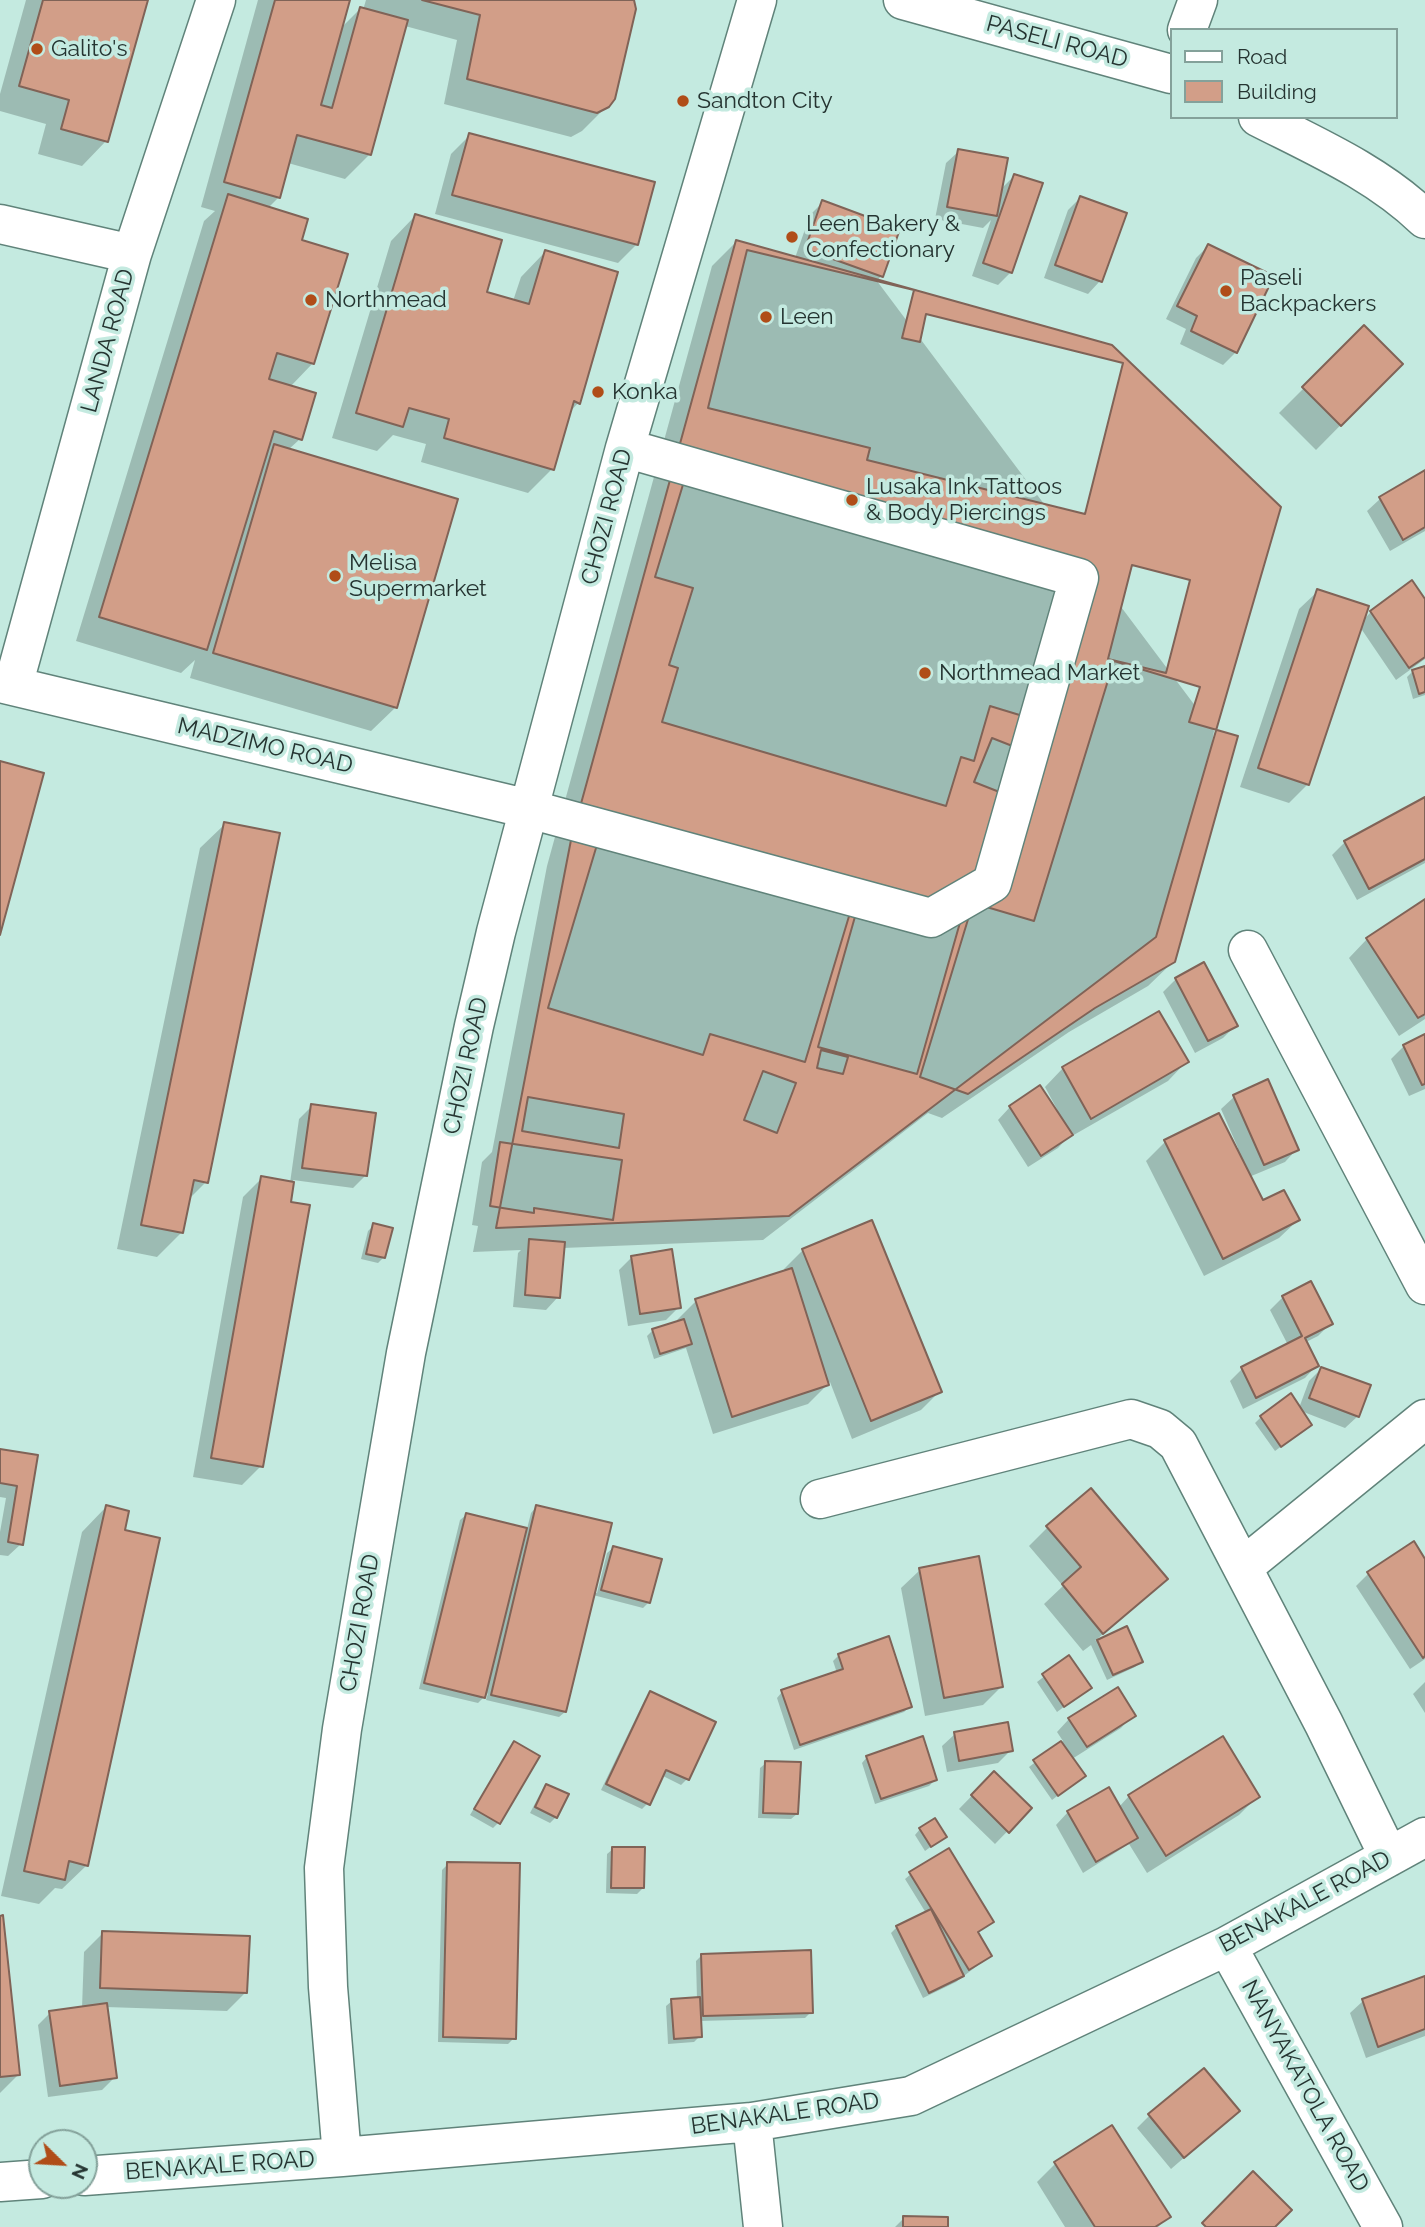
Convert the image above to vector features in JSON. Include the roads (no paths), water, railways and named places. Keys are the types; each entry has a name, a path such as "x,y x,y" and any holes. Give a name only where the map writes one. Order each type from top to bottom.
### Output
{"street":[{"name":"LANDA ROAD","path":"6,684 132,254 216,0"},
{"name":"CHOZI ROAD","path":"342,2157 328,1987 324,1868 340,1743 406,1353 474,1026 529,809 625,448 757,0"},
{"name":"PASELI ROAD","path":"903,0 1170,74"},
{"path":"1188,28 1198,0"},
{"path":"1262,119 1360,168 1408,202 1425,219"},
{"path":"0,223 132,254"},
{"name":"MADZIMO ROAD","path":"6,684 529,809 931,918 992,883 1079,578 625,448"},
{"path":"1248,950 1425,1285"},
{"path":"820,1499 1131,1419 1160,1429 1178,1444 1389,1857"},
{"path":"1243,1567 1425,1419"},
{"name":"BENAKALE ROAD","path":"98,2175 752,2122 911,2096 1227,1945 1425,1837"},
{"name":"NANYAKATOLA ROAD","path":"1227,1945 1383,2227"},
{"path":"752,2122 763,2227"},
{"path":"0,2182 28,2180"}],"place":[{"name":"Galito's","path":"37,49"},
{"name":"Sandton City","path":"683,101"},
{"name":"Leen Bakery & Confectionary","path":"792,237"},
{"name":"Paseli Backpackers","path":"1226,291"},
{"name":"Northmead","path":"311,300"},
{"name":"Leen","path":"766,317"},
{"name":"Konka","path":"598,392"},
{"name":"Lusaka Ink Tattoos & Body Piercings","path":"852,500"},
{"name":"Melisa Supermarket","path":"335,576"},
{"name":"Northmead Market","path":"925,673"}]}
